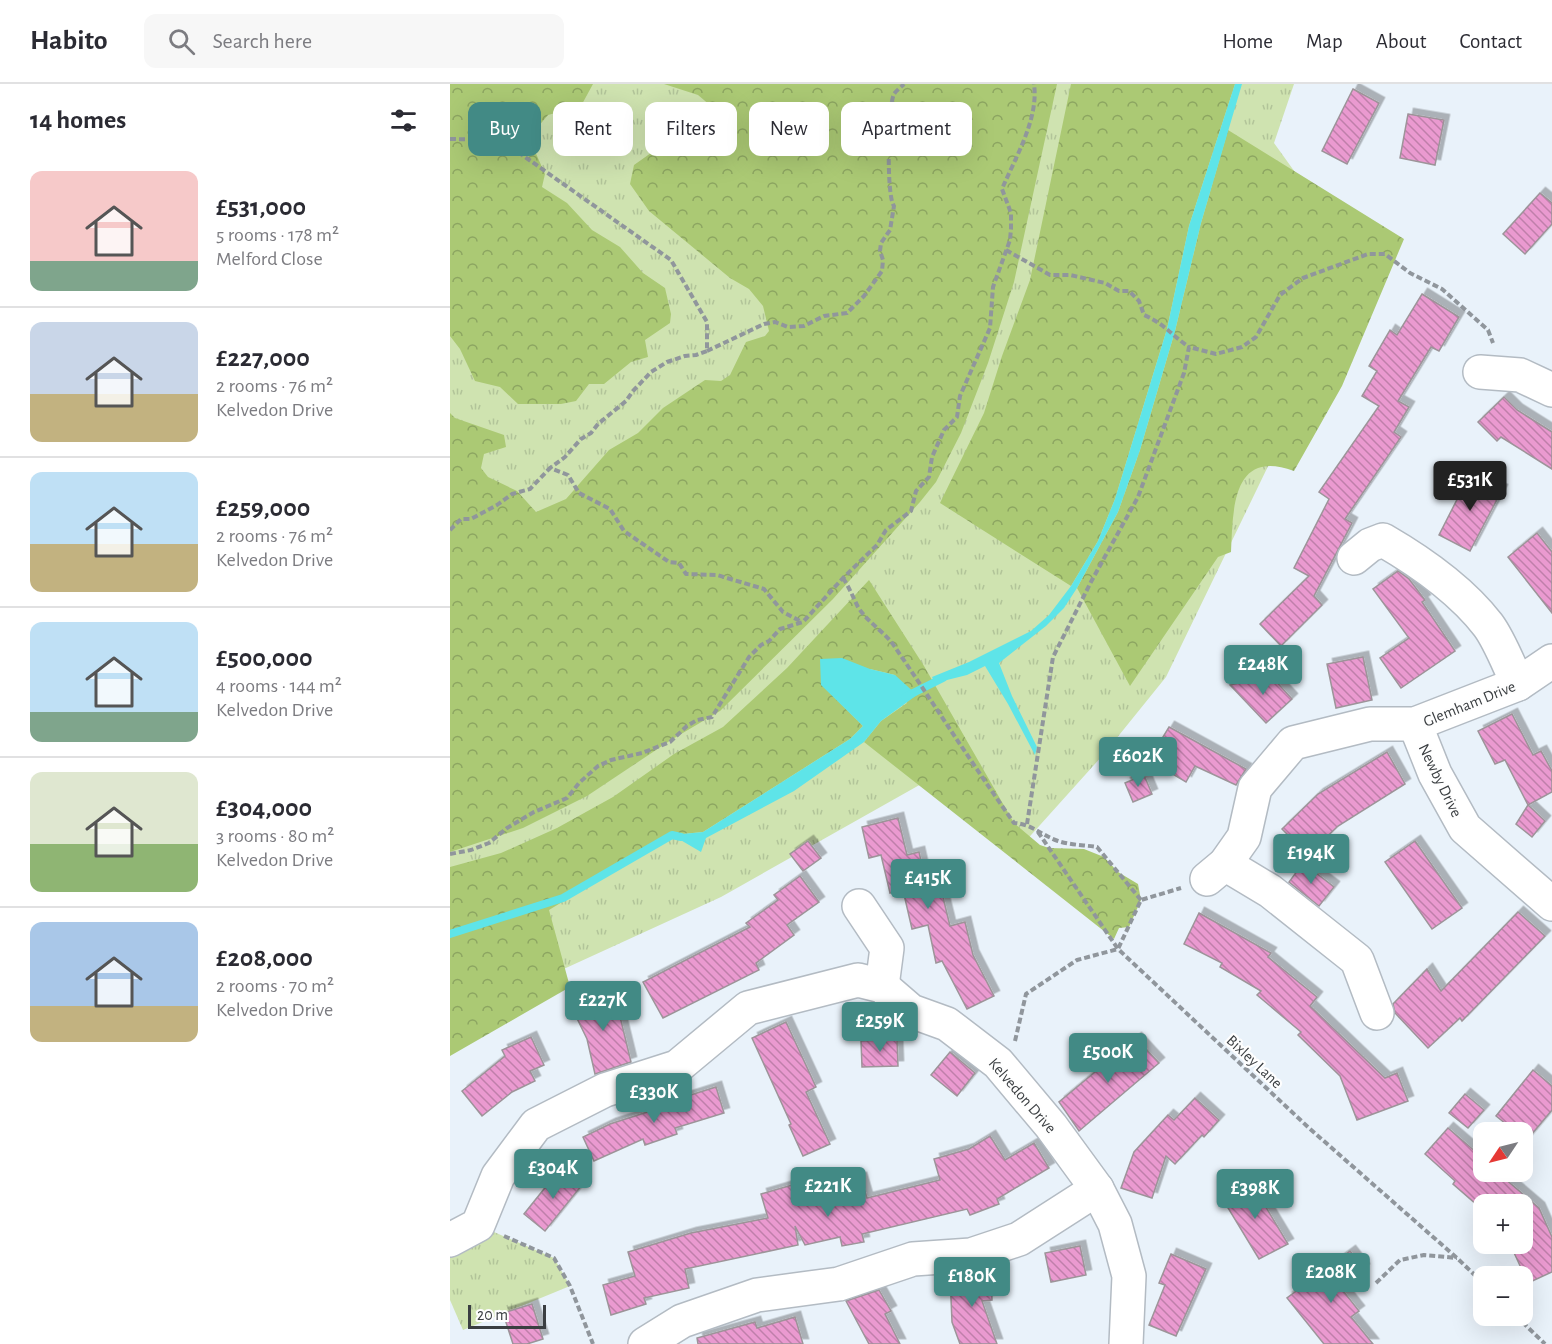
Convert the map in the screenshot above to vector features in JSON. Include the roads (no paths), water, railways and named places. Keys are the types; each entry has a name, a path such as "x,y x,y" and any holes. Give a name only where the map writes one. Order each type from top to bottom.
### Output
{"street":[{"path":"1492,373 1520,375 1552,390"},
{"path":"1354,558 1370,544 1383,540 1406,553 1451,586 1489,626 1518,684"},
{"name":"Glemham Drive","path":"1415,724 1518,684 1552,661"},
{"path":"1377,1012 1357,960 1270,891 1216,872 1244,837 1256,788 1293,743 1370,724 1415,724"},
{"name":"Newby Drive","path":"1415,724 1435,774 1466,828 1552,904"},
{"path":"860,906 887,948 882,987"},
{"name":"Kelvedon Drive","path":"464,1232 498,1176 536,1125 604,1090 677,1067 748,1008 858,980 882,987 910,1011 947,1024 998,1063 1051,1126 1097,1189 1115,1224 1129,1276 1126,1344"},
{"path":"645,1344 682,1321 757,1295 839,1284 913,1259 971,1255 1018,1239 1097,1189"}],"water":[{"path":"1235,84 1242,84 1201,223 1175,331 1140,450 1118,512 1064,608 1046,626 999,663 1037,747 1035,755 985,666 967,675 935,683 932,677 969,662 1031,631 1049,615 1071,586 1098,541 1115,499 1167,329 1189,226"},
{"path":"842,658 870,669 895,675 917,695 881,721 864,742 794,791 706,838 701,852 672,835 703,832 850,739 863,726 821,685 820,659"}],"waterway":[{"path":"905,697 943,678"},
{"path":"450,934 563,898 672,835 681,837"}]}
